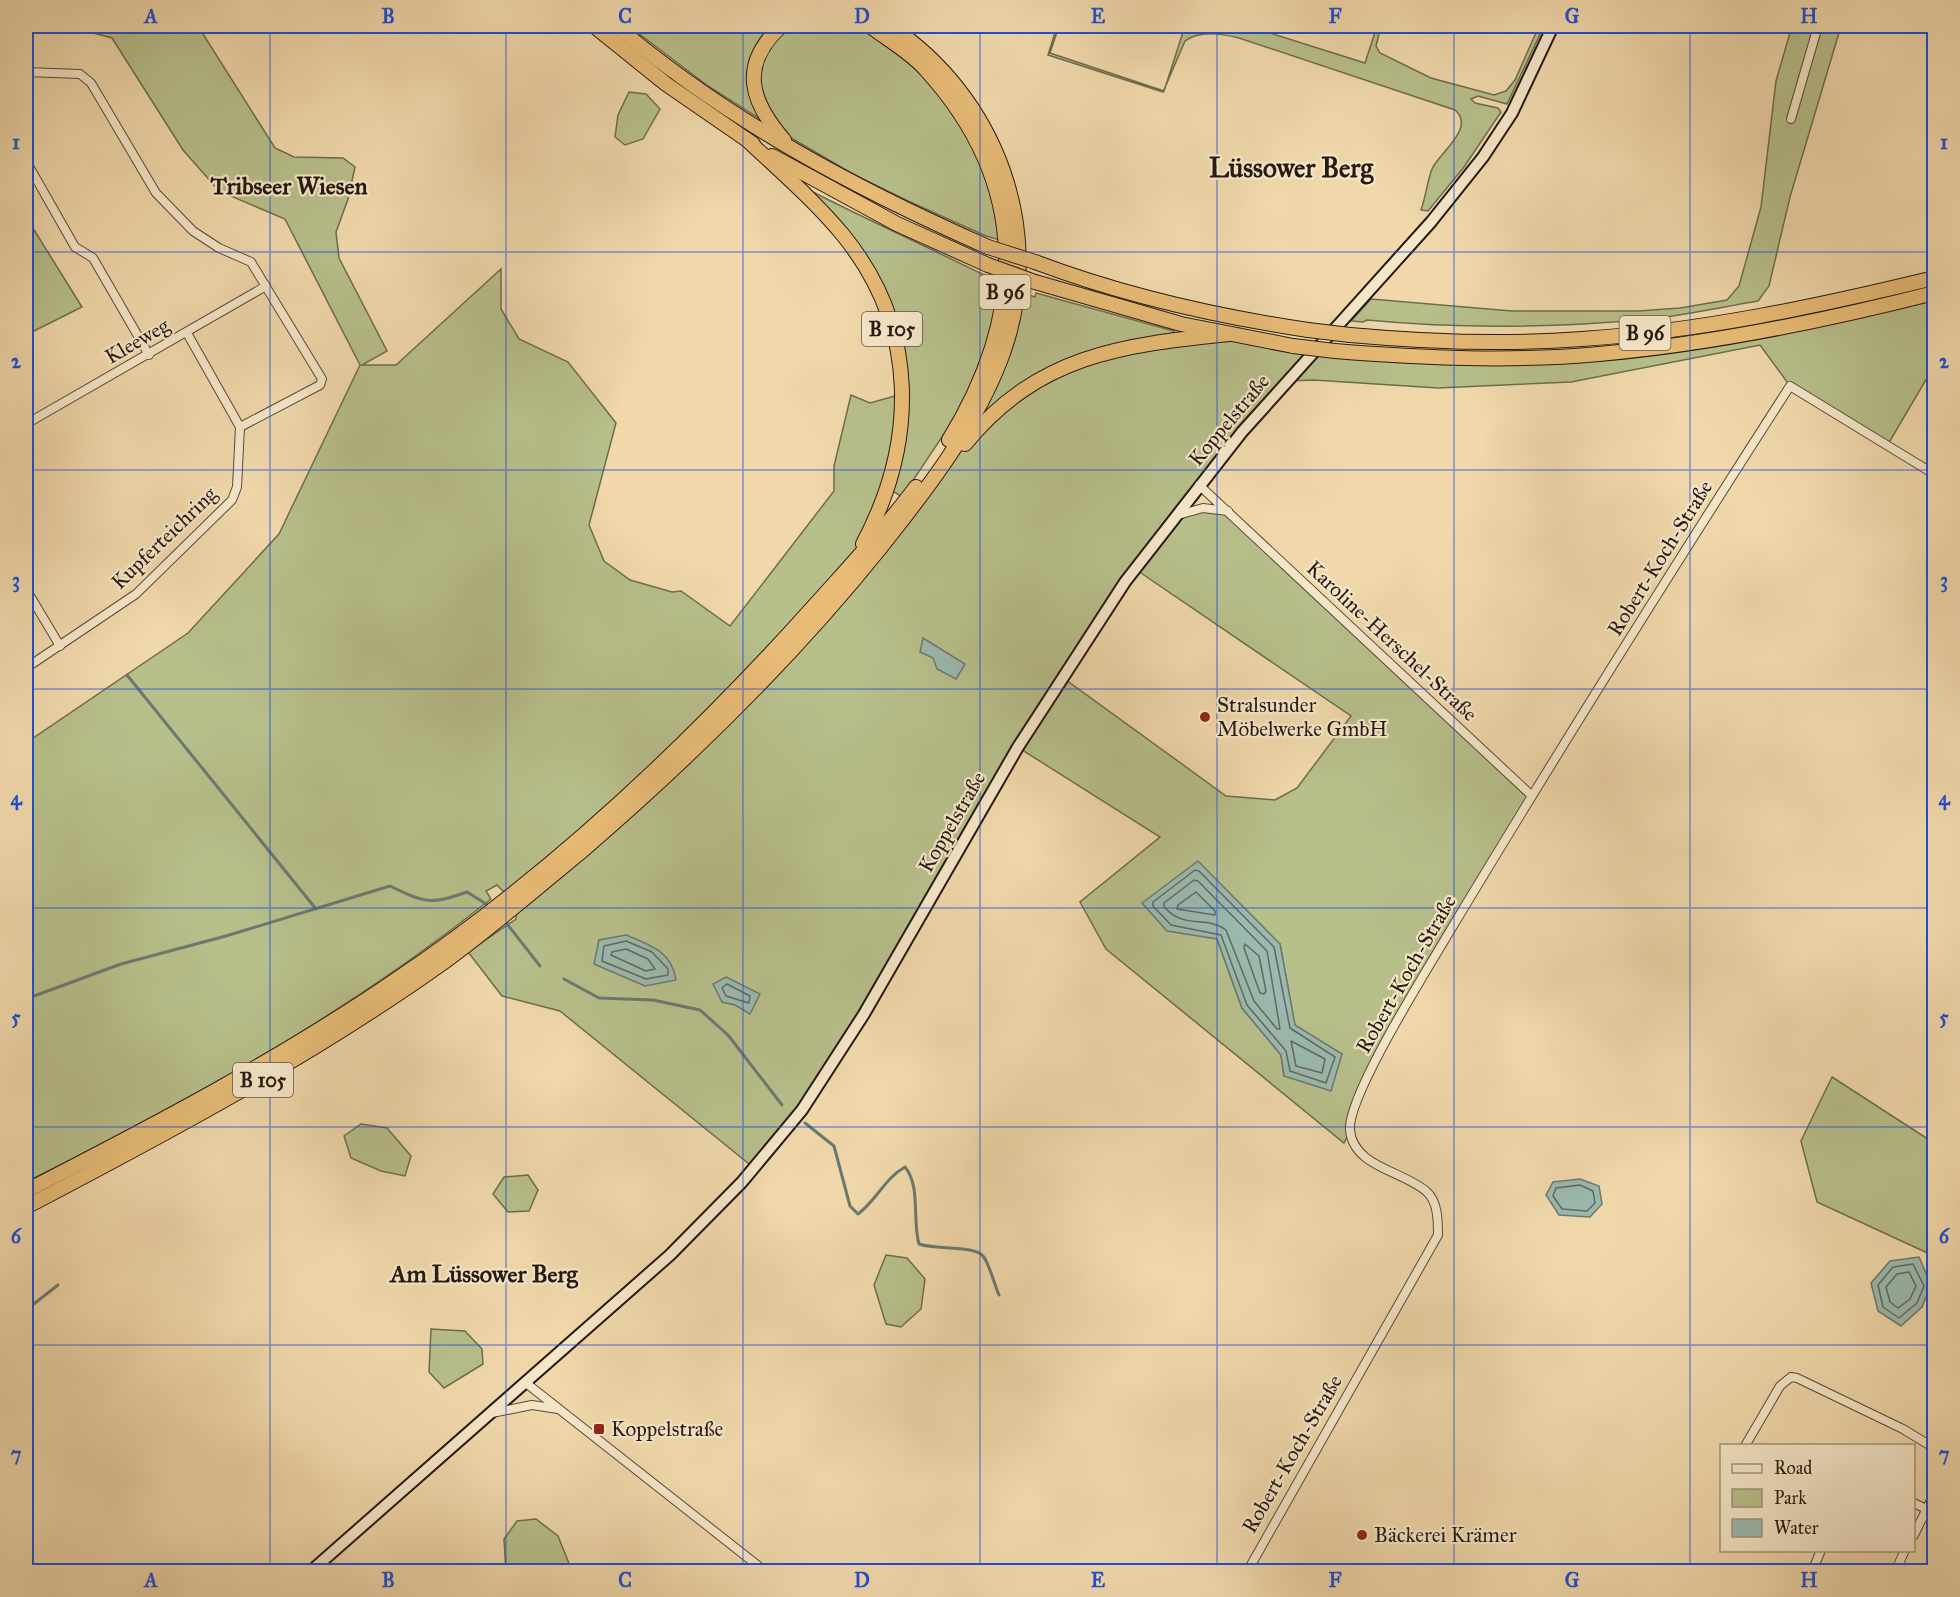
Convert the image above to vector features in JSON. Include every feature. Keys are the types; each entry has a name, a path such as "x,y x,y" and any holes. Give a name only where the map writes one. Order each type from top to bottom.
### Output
{"highway":[{"name":"B 96","path":"594,26 666,84 746,139 846,197 988,265 1035,282 1117,307 1228,334 1335,351 1466,358 1597,355 1714,341 1935,293"},
{"name":"B 96","path":"616,26 674,72 793,151 852,184 988,247 1093,284 1233,319 1350,335 1450,342 1520,342 1647,333 1748,318 1935,278"},
{"name":"B 96","path":"781,26 761,49 755,63 755,93 766,119 793,151"},
{"name":"B 96","path":"853,562 888,523 931,467 972,399 1001,322 1007,264 1006,235 996,186 979,143 963,115 926,69 870,26"},
{"name":"B 96","path":"890,26 913,41 946,73 980,119 1003,167 1018,235 1020,268 1004,351 978,410 920,496"},
{"name":"B 105","path":"512,903 714,713 763,663 853,562 879,513 889,487 900,441 902,394 893,332 876,288 844,237 815,204 746,139"},
{"name":"B 96","path":"920,496 987,419 1024,389 1058,369 1126,346 1228,334"},
{"name":"B 105","path":"26,1206 264,1079 355,1023 618,820 714,732 818,621 920,496"},
{"name":"B 105","path":"26,1191 147,1129 262,1065 483,925"}],"street":[{"name":"Koppelstraße","path":"310,1572 391,1497 492,1413 678,1246 742,1182 802,1110 864,1014 1061,677 1125,582 1252,420 1438,214 1484,157 1512,113 1553,26"},
{"path":"1791,119 1818,26"},
{"path":"26,72 80,74 91,84 156,193 173,213 219,248 251,262 322,379 320,385 240,427 186,333"},
{"path":"26,161 75,247 93,258 149,355"},
{"name":"Kleeweg","path":"26,424 266,286"},
{"name":"Robert-Koch-Straße","path":"1246,1572 1438,1235 1438,1218 1427,1192 1365,1158 1356,1146 1350,1131 1352,1108 1414,991 1531,795 1790,386 1935,474"},
{"name":"Kupferteichring","path":"26,668 136,594 232,500 237,487 240,427"},
{"name":"Karoline-Herschel-Straße","path":"1199,485 1531,795"},
{"path":"1175,516 1203,508 1229,512"},
{"path":"26,589 60,645"},
{"path":"1746,1444 1780,1386 1791,1377 1903,1429 1933,1447"},
{"path":"526,1383 766,1572"},
{"path":"492,1413 532,1405 559,1409"},
{"path":"1915,1532 1935,1494"},
{"path":"1915,1504 1926,1509"},
{"path":"1812,1572 1821,1552"},
{"path":"1895,1572 1905,1552"}],"green space":[{"path":"67,26 198,26 275,148 294,157 343,158 355,167 348,199 336,232 339,258 387,351 362,365 396,365 501,269 501,309 519,339 568,362 616,423 589,525 604,561 630,580 672,592 681,591 730,626 834,491 834,466 851,395 870,403 902,394 900,441 853,562 763,663 583,833 504,892 497,885 486,891 491,899 437,941 324,1018 148,1120 26,1182 26,743 188,633 279,534 360,365 285,219 219,191 183,150 112,38"},
{"path":"629,26 773,26 751,99 760,119 708,86"},
{"path":"787,26 860,26 907,57 968,131 995,201 1000,240 908,201 853,174 786,135 775,125 756,79 771,38"},
{"path":"1057,26 1059,26 1050,53 1164,91 1048,55"},
{"path":"1185,26 1248,26 1365,63 1377,26 1381,26 1376,46 1380,53 1431,78 1494,95 1506,91 1515,80 1539,26 1544,26 1507,104 1478,96 1471,99 1475,103 1498,108 1501,112 1464,167 1428,211 1421,210 1432,169 1454,140 1461,125 1460,117 1455,110 1239,38 1218,34 1197,35 1185,41 1166,86"},
{"path":"1792,26 1841,26 1790,197 1769,286 1758,301 1664,317 1579,324 1473,326 1351,321 1371,299 1512,311 1638,311 1680,308 1727,300 1739,286 1761,207 1776,81"},
{"path":"629,92 646,94 660,109 643,139 625,145 615,137 618,115"},
{"path":"799,185 1001,285 987,352 960,410 902,497 891,490 902,451 889,310"},
{"path":"26,217 82,307 26,335"},
{"path":"1019,292 1035,297 1036,293 1174,331 1173,335 1130,340 1066,361 977,423"},
{"path":"1934,293 1934,366 1887,446 1790,386 1760,345 1571,382 1438,388 1314,380 1287,381 1176,515 1203,508 1229,511 1531,795 1414,991 1352,1108 1350,1131 1344,1143 1106,949 1080,902 1160,837 1019,748 864,1014 754,1168 560,1011 502,996 468,952 516,919 516,907 552,876 973,434 1058,369 1229,334 1335,351 1597,355","holes":["1135,569 1351,716 1297,788 1275,800 1226,796 1062,677","1217,939 1280,944 1295,1026 1342,1054 1284,1076 1281,1055 1242,1008"]},
{"path":"1832,1077 1934,1143 1934,1256 1817,1202 1801,1141"},
{"path":"361,1124 387,1128 411,1156 405,1176 381,1171 351,1158 344,1136"},
{"path":"528,1175 538,1190 529,1211 508,1212 493,1194 504,1177"},
{"path":"886,1255 907,1258 925,1279 921,1309 901,1327 886,1324 874,1285"},
{"path":"431,1329 465,1331 482,1349 483,1364 444,1388 429,1372"},
{"path":"536,1519 558,1536 572,1571 506,1571 504,1539 517,1521"}],"water":[{"path":"923,638 965,664 956,679 937,669 933,658 920,652"},
{"path":"1198,861 1280,944 1295,1025 1342,1054 1331,1091 1284,1076 1281,1055 1242,1008 1217,939 1167,931 1142,903"},
{"path":"626,935 652,946 665,956 674,970 676,980 645,986 594,964 599,940"},
{"path":"726,977 760,994 750,1014 735,1005 722,1002 713,984"},
{"path":"1580,1179 1599,1186 1602,1204 1590,1217 1559,1215 1546,1195 1553,1182"},
{"path":"1919,1257 1931,1285 1922,1307 1901,1326 1878,1311 1871,1283 1890,1261"}],"waterway":[{"path":"127,675 316,909"},
{"path":"26,999 121,964 226,936 390,886 420,899 428,900 444,899 467,892 491,907"},
{"path":"504,920 540,966"},
{"path":"564,979 599,998 653,1000 700,1010 728,1035 782,1105"},
{"path":"805,1123 834,1146 850,1206 858,1214 892,1177 905,1167 910,1175 915,1194 919,1244 971,1250 983,1256 999,1295"},
{"path":"26,1310 58,1285"}],"place":[{"name":"Stralsunder Möbelwerke GmbH","path":"1205,717"},
{"name":"Koppelstraße","path":"599,1429"},
{"name":"Bäckerei Krämer","path":"1362,1535"}],"district":[{"name":"Lüssower Berg","path":"1291,168"},
{"name":"Tribseer Wiesen","path":"289,186"},
{"name":"Am Lüssower Berg","path":"484,1274"}]}
